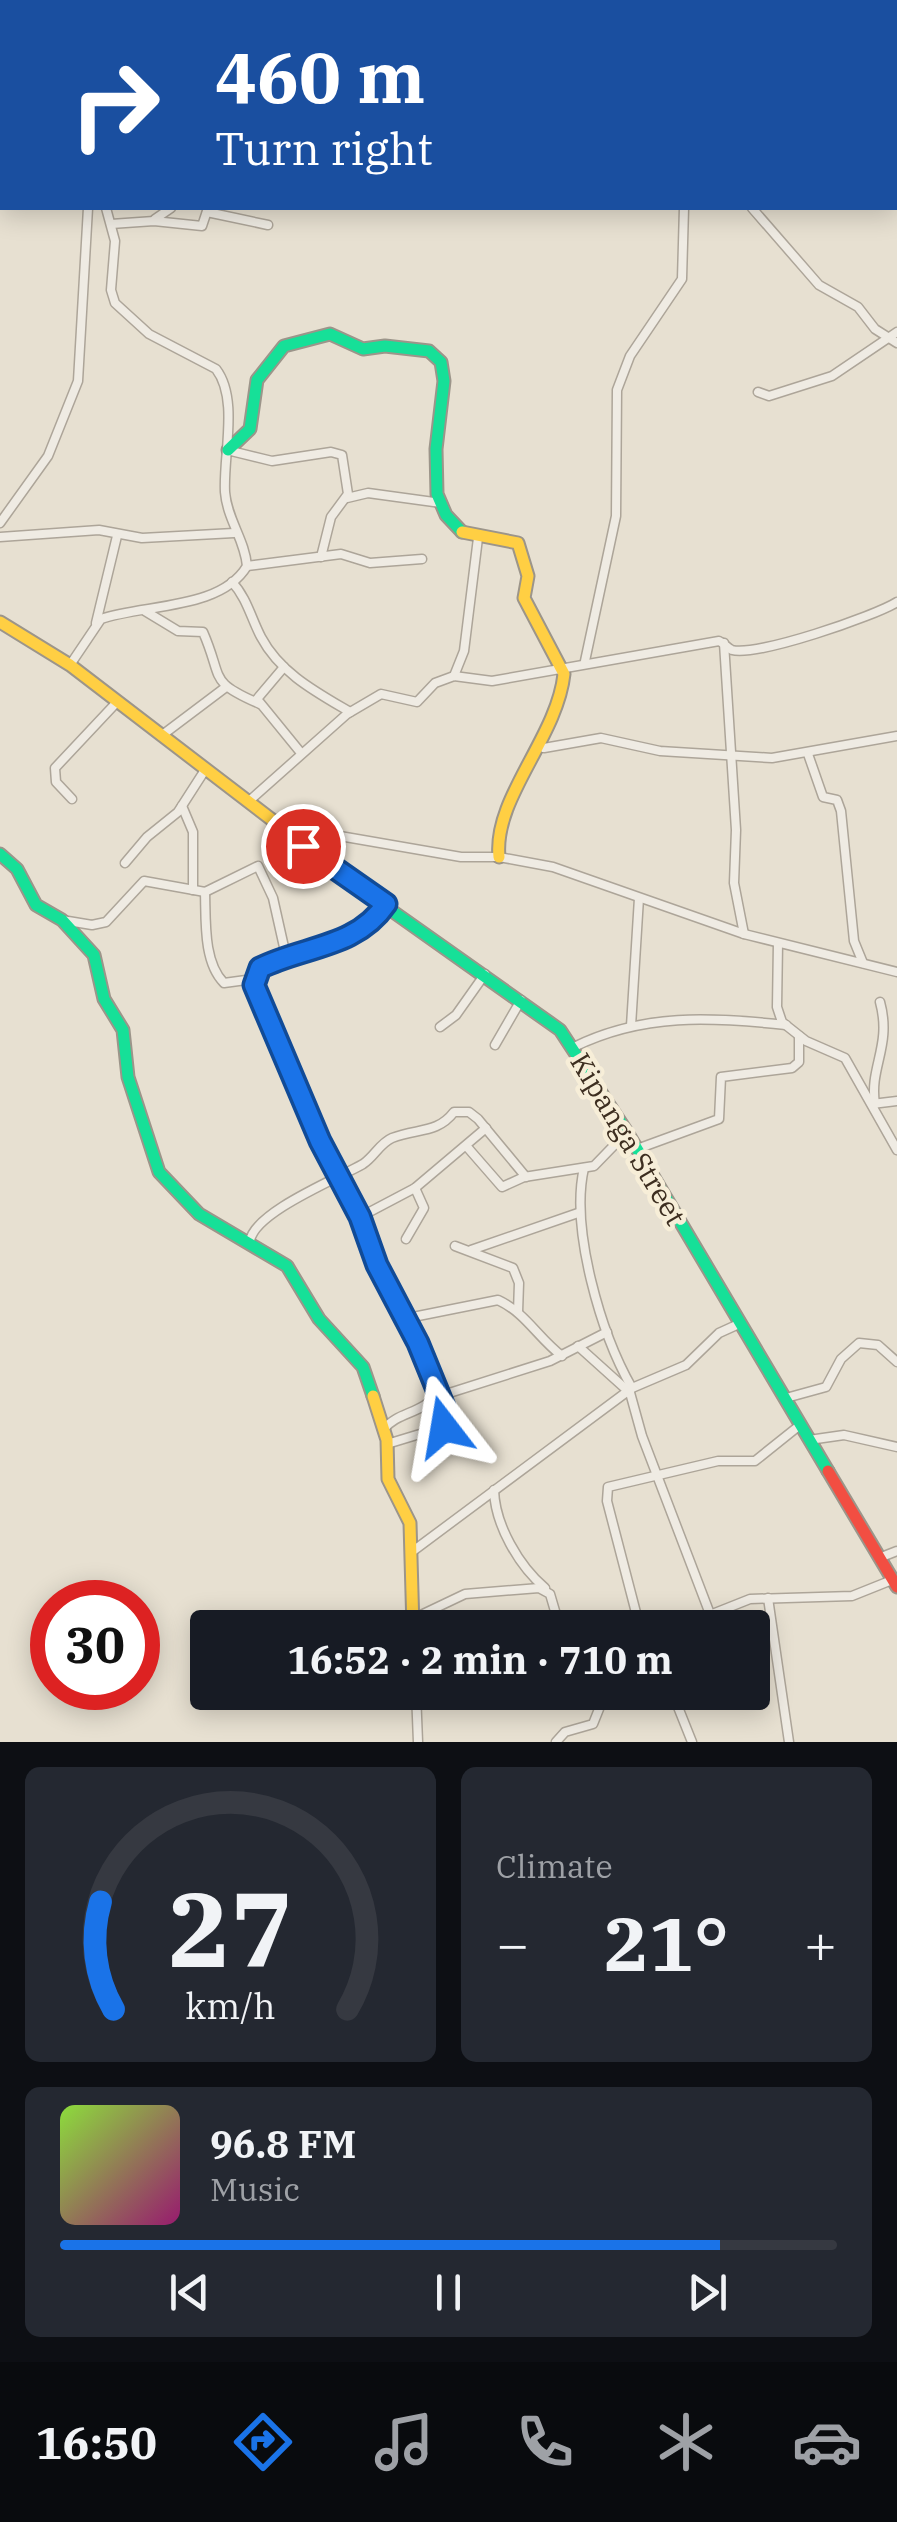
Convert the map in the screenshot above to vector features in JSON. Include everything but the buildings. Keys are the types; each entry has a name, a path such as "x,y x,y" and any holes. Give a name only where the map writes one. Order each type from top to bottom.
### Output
{"street":[{"path":"0,523 48,456 78,382 88,210"},
{"path":"107,210 116,254 114,302 150,334 220,373 227,398 225,492 234,533 244,549 247,566"},
{"path":"151,221 168,210"},
{"path":"111,224 151,221 202,226 207,210 268,225"},
{"path":"585,661 616,516 617,390 630,356 682,279 684,210"},
{"path":"754,210 820,285 858,307 897,343"},
{"path":"758,392 769,396 832,376 897,332"},
{"path":"226,450 250,429 259,375 284,346 330,334 361,349 429,352 441,362 444,372 434,449 441,503 456,528 478,538 518,544 528,579 524,598 535,626 561,666 562,700 544,748 512,799 497,836 500,857"},
{"path":"226,450 272,461 337,451 344,460 348,498"},
{"path":"321,558 331,517 348,498 368,493 441,503"},
{"path":"0,537 95,530 117,536 234,533"},
{"path":"70,664 96,623 117,536"},
{"path":"454,676 464,651 478,538"},
{"path":"96,623 118,614 208,595 232,582 247,566 342,554 370,563 422,559"},
{"path":"232,582 241,592 263,642 284,667 350,712"},
{"path":"248,802 350,712 386,693 420,702 435,683 454,676 492,681 585,661 724,643 734,650 810,635 868,618 897,602"},
{"path":"144,610 178,631 203,632 213,666 226,687 236,696 260,704"},
{"name":"Kipanga Street","path":"0,622 70,664 276,826 520,1000 574,1047 895,1582"},
{"path":"724,643 728,755 736,830 734,883 744,934"},
{"path":"284,667 258,697 301,753"},
{"path":"161,736 226,687"},
{"path":"72,799 56,782 56,768 117,702"},
{"path":"544,748 602,738 660,751 808,754 897,736"},
{"path":"808,754 823,798 839,802 854,942 863,963"},
{"path":"125,863 182,806 205,770"},
{"path":"182,806 194,832 193,890"},
{"path":"276,826 460,858 500,857 554,867 744,934 897,972"},
{"path":"0,854 17,868 36,905 62,920 92,951 104,999 122,1029 128,1077 156,1168 194,1210 286,1266 319,1318 355,1356 384,1429 388,1479 410,1523 415,1610"},
{"path":"62,920 92,925 106,922 144,880 204,892 261,867 286,956"},
{"path":"204,892 208,944 219,979 224,983 246,980 254,985"},
{"path":"632,1026 640,898"},
{"path":"386,904 343,941 286,956 256,972 254,985 320,1141 360,1217 448,1418 444,1427 386,1444"},
{"path":"778,943 777,1007 786,1025 845,1058 897,1150"},
{"path":"440,1027 456,1016 485,974"},
{"path":"495,1045 520,1000"},
{"path":"873,1104 887,1030 880,1002"},
{"path":"574,1047 632,1026 681,1017 786,1025"},
{"path":"637,1149 719,1119 721,1077 792,1068 800,1056 800,1036"},
{"path":"873,1104 897,1100"},
{"path":"250,1241 253,1231 293,1199 366,1162 390,1138 441,1127 454,1112 469,1112 526,1177"},
{"path":"360,1217 415,1188 468,1148 486,1128"},
{"path":"468,1148 501,1187 526,1177 602,1162 627,1132"},
{"path":"584,1168 578,1213 607,1332 709,1610"},
{"path":"406,1239 424,1208 415,1188"},
{"path":"471,1250 578,1213"},
{"path":"455,1246 513,1268 519,1284 518,1312"},
{"path":"403,1319 492,1298 518,1312 562,1356"},
{"path":"411,1554 422,1540 630,1389 686,1365 719,1334 742,1324"},
{"path":"384,1429 390,1421 430,1403 438,1393 562,1356 607,1332"},
{"path":"786,1398 826,1387 841,1360 858,1344 878,1345 897,1362"},
{"path":"578,1346 630,1389"},
{"path":"634,1610 606,1489 633,1477 660,1476 718,1460 755,1461 800,1425"},
{"path":"809,1440 844,1435 897,1447"},
{"path":"494,1490 496,1512 530,1576 545,1588 553,1610"},
{"path":"878,1558 897,1550"},
{"path":"721,1610 750,1599 800,1601 852,1596 895,1582"},
{"path":"430,1610 452,1598 545,1588"},
{"path":"768,1598 789,1742"},
{"path":"417,1710 418,1742"},
{"path":"556,1742 565,1732 593,1724 600,1710"},
{"path":"679,1710 692,1742"}],"traffic: fast":[{"path":"228,450 250,429 257,380 284,346 330,334 363,349 385,346 429,351 441,362 444,381 436,449 437,494 446,515 462,532"},
{"path":"0,854 17,869 36,905 62,920 94,955 104,999 123,1030 128,1077 159,1172 199,1214 287,1266 319,1319 363,1367 373,1396"},
{"path":"378,901 560,1030 627,1132 828,1471"}],"traffic: slow":[{"path":"462,532 518,543 528,576 524,598 564,674 550,721 506,813 499,857"},
{"path":"0,622 70,665 378,901"},
{"path":"373,1396 387,1440 388,1479 410,1523 412,1610"}],"traffic: jam":[{"path":"828,1471 897,1587"}],"route":[{"path":"303,846 386,904 380,914 343,941 286,956 260,968 254,975 254,985 320,1141 360,1217 377,1265 440,1394 448,1420 444,1427"}]}
